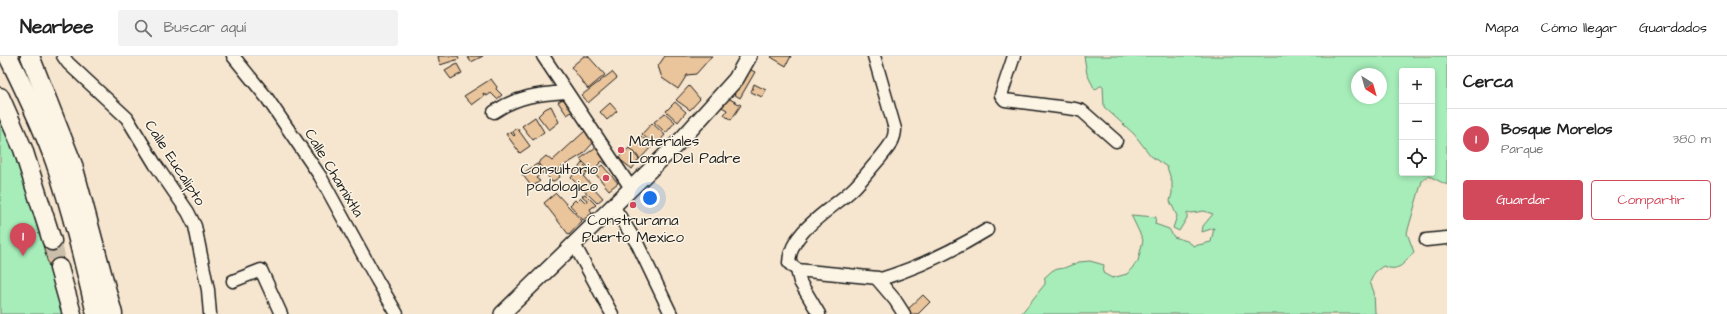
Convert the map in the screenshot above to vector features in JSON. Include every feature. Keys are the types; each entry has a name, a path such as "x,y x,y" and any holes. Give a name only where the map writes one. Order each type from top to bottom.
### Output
{"highway":[{"path":"8,56 42,128 55,162 96,314"},
{"path":"30,56 73,165 113,314"},
{"path":"0,97 23,148 52,241"},
{"path":"59,268 72,314"}],"main road":[{"path":"503,313 681,140 736,79 749,56"}],"street":[{"name":"Calle Eucalipto","path":"63,56 68,63 127,118 155,164 188,212 196,234 208,290 210,314"},
{"name":"Calle Chamixtla","path":"233,56 267,98 320,176 397,314"},
{"path":"543,56 631,188"},
{"path":"736,79 756,56"},
{"path":"819,314 800,282 797,270 789,263 789,255 795,242 810,226 853,189 894,139 895,129 874,56"},
{"path":"1014,56 1001,95 1005,100 1082,111 1116,142"},
{"path":"494,112 507,103 521,98 566,92"},
{"path":"613,206 638,244 670,314"},
{"path":"878,280 903,273 963,245 987,230"},
{"path":"1426,240 1447,238"},
{"path":"574,244 612,314"},
{"path":"233,281 261,270 281,314"},
{"path":"797,270 878,278 904,314"}],"green space":[{"path":"1084,56 1447,56 1447,185 1429,176 1422,181 1407,233 1414,252 1401,266 1397,268 1383,266 1375,272 1370,282 1374,292 1375,313 1377,314 1021,314 1045,284 1044,278 1053,270 1064,268 1079,262 1090,261 1104,265 1103,273 1112,278 1127,274 1138,261 1143,240 1131,215 1156,217 1155,224 1169,229 1174,237 1187,241 1194,246 1211,242 1214,228 1202,232 1203,226 1213,214 1204,211 1191,213 1187,212 1187,218 1179,231 1173,228 1177,216 1170,201 1172,182 1167,167 1151,156 1134,134 1104,107 1103,86 1100,86 1095,90 1087,74"},
{"path":"0,118 28,190 62,314 0,314"}],"building":[{"path":"438,56 458,56 459,59 440,65"},
{"path":"467,56 483,56 471,62"},
{"path":"584,56 588,56 605,75 588,89 571,67"},
{"path":"665,56 712,56 696,74 687,75 678,89 662,78 658,66"},
{"path":"791,56 786,66 771,57"},
{"path":"457,64 462,73 451,79 445,71"},
{"path":"747,68 755,72 740,98 729,91"},
{"path":"612,72 617,78 588,103 582,95"},
{"path":"491,79 497,87 496,89 502,95 497,99 491,93 487,96 483,93 484,96 472,105 464,96"},
{"path":"754,84 766,90 762,97 751,92"},
{"path":"689,86 700,99 690,110 676,100"},
{"path":"726,97 741,105 731,120 724,115 727,110 720,106"},
{"path":"564,98 573,111 567,115 558,102"},
{"path":"675,102 686,112 678,122 666,111"},
{"path":"610,103 617,111 607,120 600,112"},
{"path":"551,106 559,122 549,130 538,116 545,109"},
{"path":"665,113 675,122 666,133 654,122"},
{"path":"535,117 544,132 533,140 522,126"},
{"path":"652,123 665,135 655,146 642,134"},
{"path":"517,128 530,146 520,153 506,134 510,132 514,136 515,135 512,131"},
{"path":"585,131 593,143 583,154 557,170 560,177 552,182 538,163 546,156 552,161"},
{"path":"641,136 652,146 640,159 630,147"},
{"path":"596,147 611,164 608,166 602,161 592,171 580,159"},
{"path":"629,148 639,159 632,169 618,158"},
{"path":"582,163 588,169 585,172 588,173 583,176 603,198 597,203 571,178"},
{"path":"537,164 544,172 536,178 540,181 532,187 522,174"},
{"name":"Consultorio podologico","path":"602,165 618,183 609,190 594,172"},
{"path":"556,193 582,221 569,235 544,203"},
{"path":"585,194 596,205 590,209 592,213 583,220 570,205 575,200 577,202 581,198 586,203 587,200 582,196"},
{"path":"52,241 58,242 64,263 59,268 49,267 43,245"},
{"path":"923,295 930,302 918,314 910,314 907,310"}],"tunnel":[{"path":"52,241 59,268"}],"place":[{"name":"Materiales Loma Del Padre","path":"621,150"},
{"name":"Consultorio podologico","path":"606,178"},
{"name":"Construrama Puerto Mexico","path":"633,205"},
{"name":"Bosque Morelos","path":"23,256"}]}
